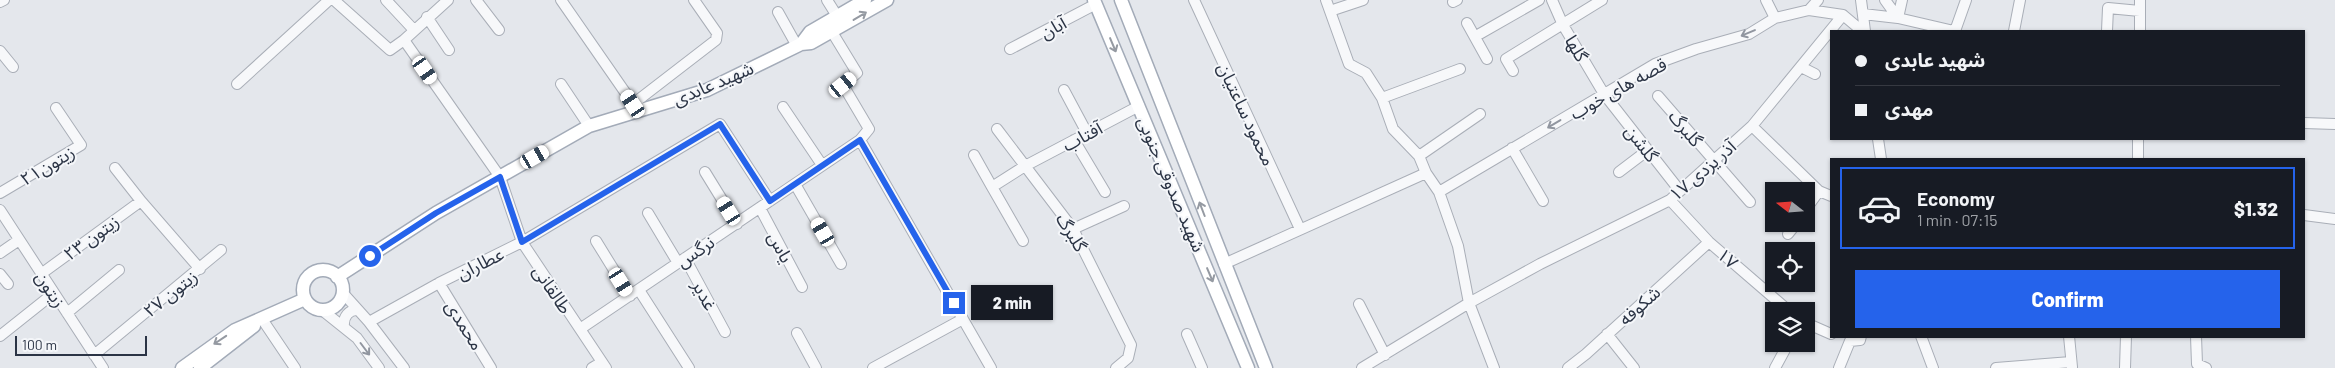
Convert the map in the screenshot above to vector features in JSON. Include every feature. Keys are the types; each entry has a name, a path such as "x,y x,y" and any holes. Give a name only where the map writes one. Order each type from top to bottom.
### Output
{"main road":[{"name":"شهید عابدی","path":"799,45 810,32 865,0"},
{"name":"شهید عابدی","path":"337,277 436,213 589,126 636,108 706,90 799,45 811,43 888,0"},
{"name":"شهید صدوقی جنوبی","path":"1121,0 1266,368"},
{"name":"شهید صدوقی جنوبی","path":"1095,2 1248,368"},
{"path":"326,271 337,277 342,292 336,305 322,310 313,308 305,299 303,287 309,276 314,272 326,271"},
{"path":"182,368 235,330 305,299"},
{"path":"200,368 242,338 262,319"},
{"path":"1232,328 1248,322"}],"street":[{"path":"0,2 4,0"},
{"path":"237,84 329,0"},
{"path":"334,0 390,50 404,40 413,29 448,0"},
{"path":"386,0 413,29"},
{"path":"476,0 499,30"},
{"path":"561,0 636,108 716,40 717,33 694,0"},
{"path":"827,0 837,16"},
{"name":"محمود ساعتیان","path":"1194,0 1300,229"},
{"path":"1326,0 1349,64 1366,73 1382,98 1393,129 1419,156 1426,174 1440,192 1458,246 1469,303 1494,368"},
{"path":"1330,11 1363,0"},
{"path":"1476,36 1539,0"},
{"name":"گلها","path":"1552,0 1563,25 1604,94"},
{"path":"1513,71 1506,59 1602,0"},
{"path":"1809,10 1818,0"},
{"path":"1861,0 1864,30"},
{"path":"1885,0 1898,18"},
{"path":"1898,18 1902,0"},
{"path":"1954,30 1966,0"},
{"path":"2014,30 2020,0"},
{"path":"2140,0 2140,30"},
{"path":"1769,1 1775,18"},
{"name":"آبان","path":"1010,49 1095,2"},
{"path":"2107,30 2108,8 2140,12"},
{"name":"قصه های خوب","path":"1440,192 1655,64 1696,49 1749,34 1775,18 1809,10 1843,15"},
{"path":"778,12 799,45"},
{"path":"1863,14 1898,18 1926,28 1945,30"},
{"path":"1843,15 1863,30"},
{"name":"آذر یزدی ۱۷","path":"1831,30 1843,15"},
{"path":"427,17 449,50"},
{"path":"1468,23 1487,59"},
{"name":"آذر یزدی ۱۷","path":"1362,368 1469,303 1540,264 1670,200 1752,126 1830,31"},
{"path":"832,32 858,73 843,85 869,129 860,140 991,368"},
{"name":"طالقانی","path":"404,40 500,177 522,242 604,365"},
{"path":"0,51 14,67"},
{"path":"1801,67 1815,74"},
{"path":"1382,98 1460,69"},
{"path":"561,84 589,126"},
{"path":"1064,90 1087,133"},
{"name":"گلشن","path":"1604,94 1680,191"},
{"name":"گلبرگ","path":"1658,96 1750,202"},
{"name":"آفتاب","path":"992,187 1025,166 1139,106"},
{"path":"783,107 822,166"},
{"name":"زیتون۲۱","path":"0,193 81,144 56,108"},
{"path":"1419,156 1480,114"},
{"path":"2305,123 2335,124"},
{"name":"عطاران","path":"369,322 439,283 522,242 720,124 770,201"},
{"path":"1752,126 1819,192 1830,196"},
{"name":"گلبرگ","path":"997,129 1073,228 1131,345 1128,358 1116,368"},
{"name":"نرگس","path":"580,329 860,140"},
{"path":"1074,140 1105,192"},
{"path":"1878,140 1880,158"},
{"path":"2138,140 2138,158"},
{"path":"1512,148 1543,201"},
{"path":"1619,172 1648,150"},
{"path":"974,155 1023,241"},
{"path":"115,168 200,269"},
{"path":"705,172 737,224"},
{"path":"1224,264 1426,174"},
{"path":"795,184 842,264"},
{"path":"1815,197 1819,192"},
{"name":"زیتون ۲۳","path":"41,274 141,200"},
{"name":"۱۷","path":"1670,200 1709,242 1779,302"},
{"path":"1073,228 1124,206"},
{"name":"یاس","path":"760,208 802,287"},
{"name":"زیتون","path":"0,210 103,368"},
{"name":"غدیر","path":"648,214 682,261 725,332"},
{"path":"2305,215 2335,219"},
{"path":"0,253 19,240"},
{"path":"596,241 689,368"},
{"name":"شکوفه","path":"1568,368 1709,242"},
{"name":"زیتون ۲۷","path":"94,355 221,250"},
{"path":"67,313 120,270"},
{"path":"0,274 8,284"},
{"name":"محمدی","path":"439,283 491,368"},
{"path":"342,292 369,322 404,368"},
{"path":"0,336 54,293"},
{"path":"1359,304 1385,355"},
{"path":"322,310 357,338 379,368"},
{"path":"344,326 343,322 348,314 358,310"},
{"path":"262,319 295,368"},
{"path":"873,368 963,319"},
{"path":"1815,327 1830,334"},
{"path":"797,333 816,368"},
{"path":"1187,334 1202,368"},
{"path":"1607,334 1634,368"},
{"path":"1841,338 1850,342 1860,340 1860,338"},
{"path":"1922,338 1933,368"},
{"path":"1996,368 2072,365 2069,338"},
{"path":"2125,368 2126,338"},
{"path":"2196,338 2197,364 2206,368"},
{"path":"1840,368 1850,342"},
{"path":"1775,368 1784,352"},
{"path":"592,368 604,365"}],"route":[{"path":"370,256 436,213 500,177 522,242 720,124 770,201 860,140 954,303"}]}
